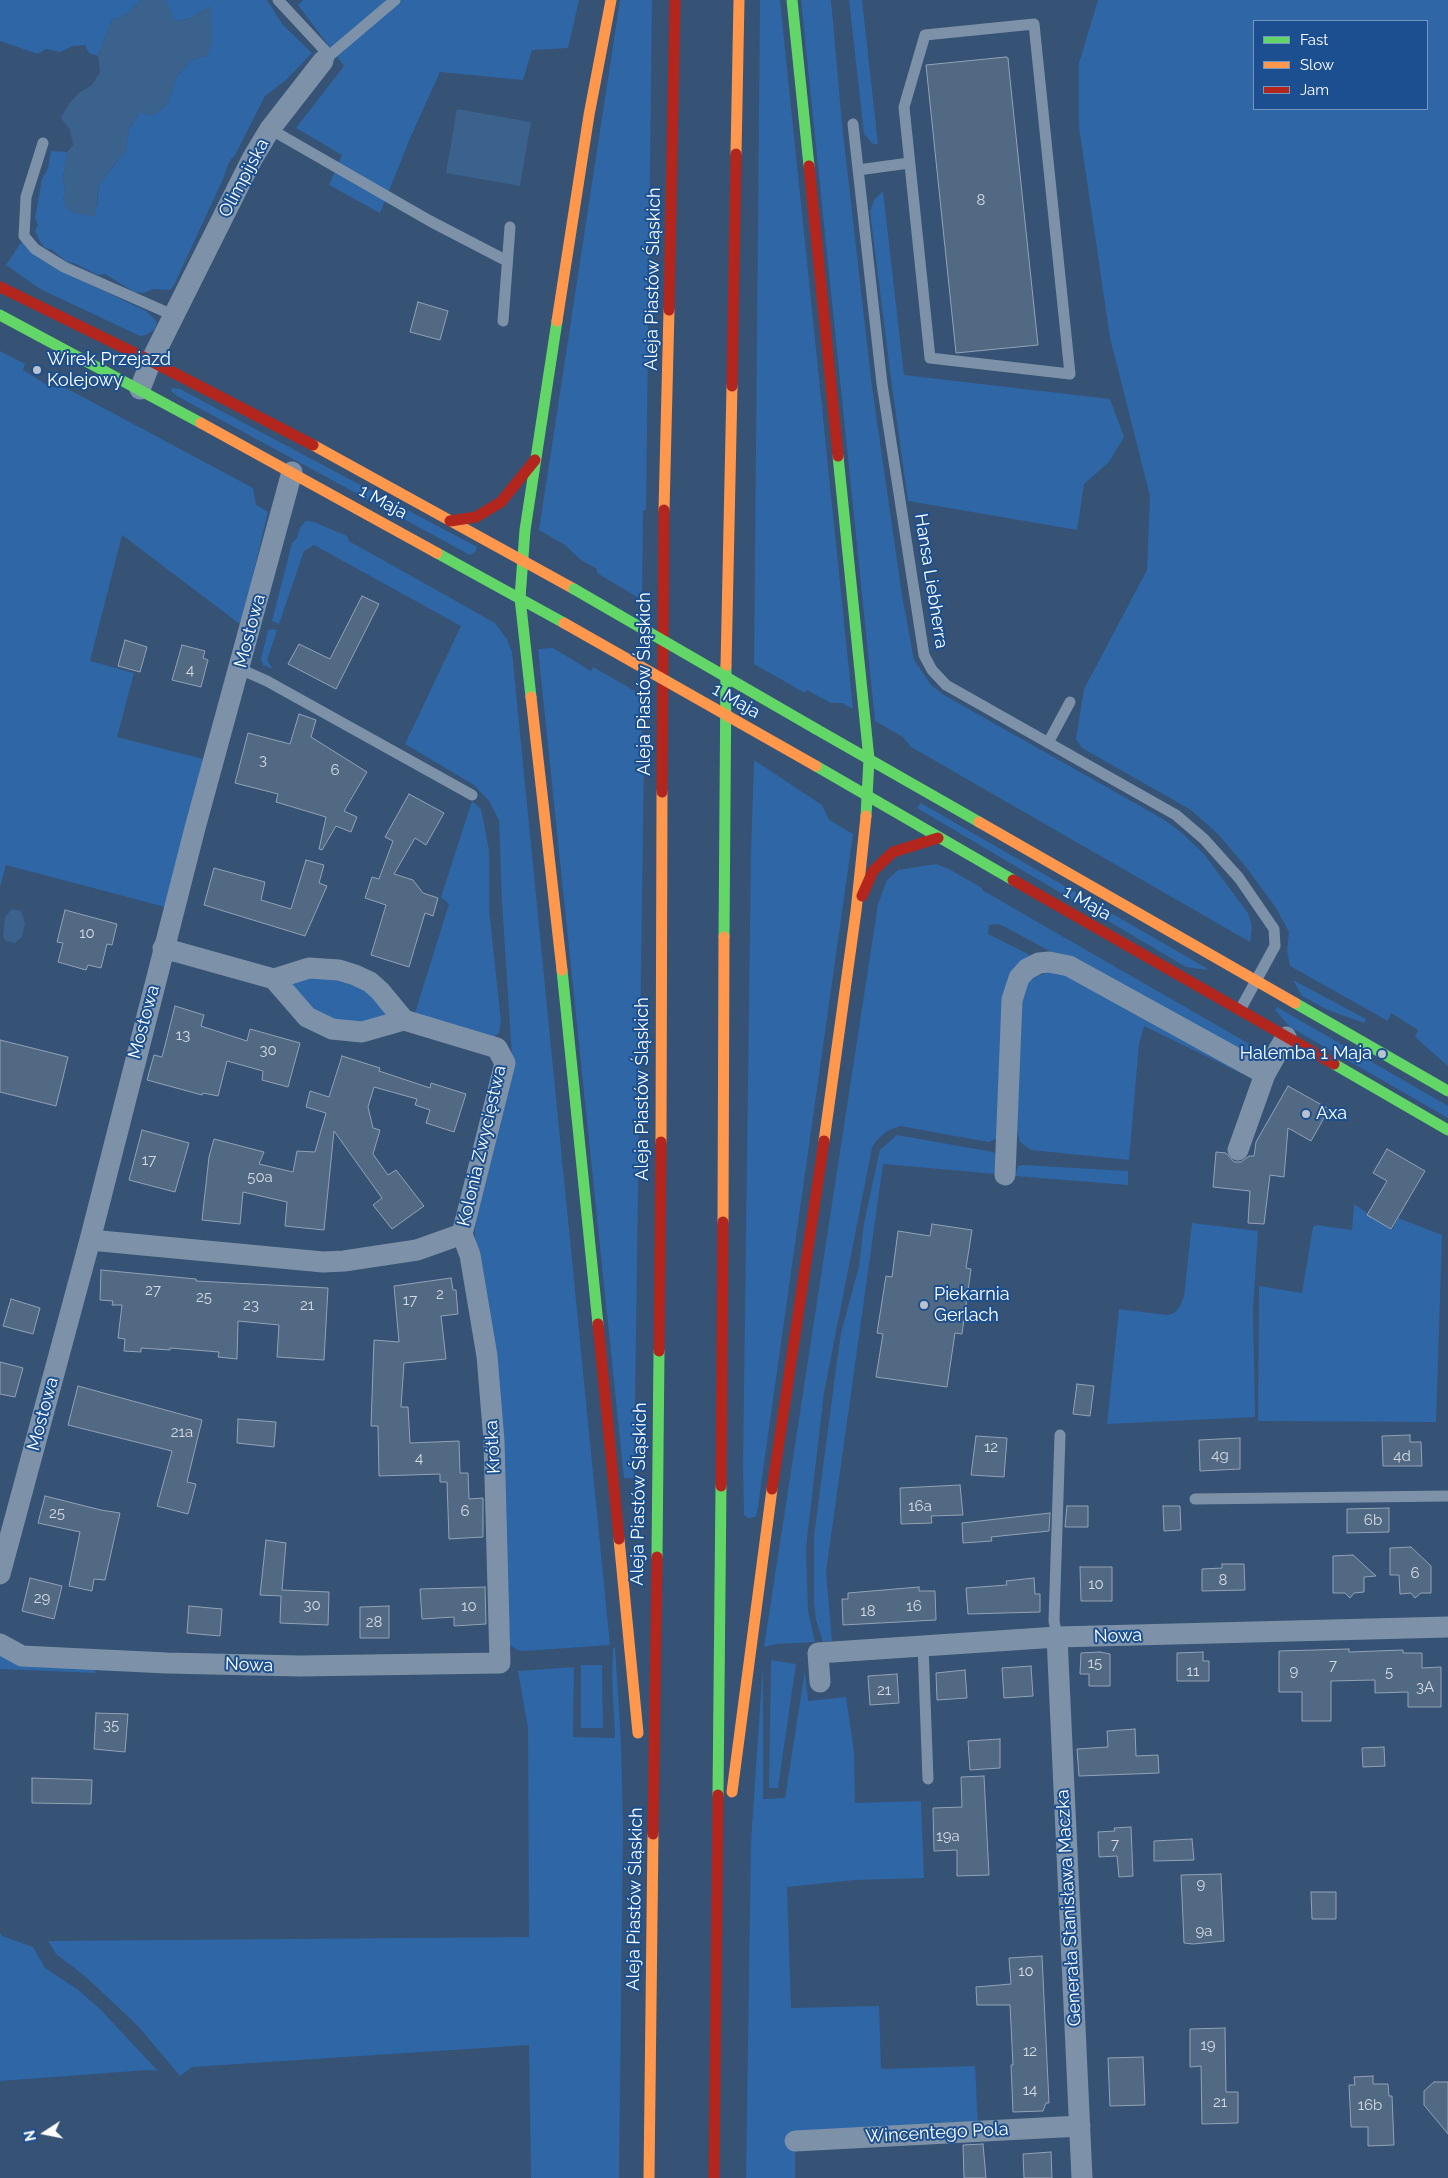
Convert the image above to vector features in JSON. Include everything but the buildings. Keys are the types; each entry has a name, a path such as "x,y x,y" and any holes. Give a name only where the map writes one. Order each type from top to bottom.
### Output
{"main road":[{"path":"610,0 589,115 537,456 522,559 520,598 572,1060 639,1746"},
{"name":"Aleja Piastów Śląskich","path":"649,2178 660,1291 663,582 675,0"},
{"path":"714,2178 724,1292 725,744 739,0"},
{"path":"716,1908 775,1466 837,1054 856,911 868,798 869,759 792,0"},
{"name":"1 Maja","path":"0,286 151,361 366,473 522,559 1448,1091"},
{"name":"1 Maja","path":"0,315 140,389 520,598 1448,1130"},
{"path":"450,520 476,517 501,502 537,456"},
{"path":"856,911 873,871 893,852 938,838"},
{"path":"642,1785 652,1914"}],"street":[{"name":"Olimpijska","path":"140,389 151,361 252,159 270,129 327,58"},
{"name":"Mostowa","path":"0,1574 90,1240 163,948 292,472"},
{"path":"163,948 274,979 309,968 339,970 370,982 404,1020 362,1032 346,1032 326,1027 306,1018 274,979"},
{"path":"1005,1175 1012,1000 1019,978 1027,969 1039,963 1070,966 1265,1074"},
{"name":"Kolonia Zwycięstwa","path":"90,1240 323,1262 344,1261 417,1250 462,1234 505,1063 497,1048 404,1020"},
{"path":"1238,1150 1265,1074 1286,1037"},
{"name":"Krótka","path":"462,1234 470,1254 488,1356 494,1442 500,1663"},
{"name":"Nowa","path":"820,1682 818,1653 1057,1637 1448,1627"},
{"name":"Generała Stanisława Maczka","path":"1057,1637 1082,2178"},
{"name":"Nowa","path":"0,1644 22,1656 167,1663 300,1666 500,1663"},
{"name":"Wincentego Pola","path":"795,2141 1080,2126"}],"lane":[{"path":"278,0 327,58"},
{"name":"Olimpijska","path":"327,58 395,0"},
{"path":"1034,24 1070,374 930,358 909,163 904,107 925,35 1034,24"},
{"name":"Hansa Liebherra","path":"853,124 882,384 924,655 932,670 946,685 1176,814 1204,839 1239,878 1274,929 1275,946 1240,1010"},
{"path":"270,129 430,220 507,261"},
{"path":"42,144 26,197 24,236 35,249 64,267 175,316"},
{"path":"858,170 909,163"},
{"path":"503,321 510,227"},
{"path":"240,669 267,681 472,795"},
{"path":"1048,743 1070,702"},
{"path":"1057,1637 1054,1621 1060,1435"},
{"path":"1196,1499 1448,1496"},
{"path":"924,1646 928,1779"}],"shaded area":[{"path":"0,0 141,0 126,15 112,20 98,56 89,53 85,45 73,46 60,52 46,49 38,54 0,41"},
{"path":"141,0 166,0 175,21 189,19 211,6 212,43 207,56 191,60 177,76 168,103 154,115 139,113 129,129 126,150 99,185 95,217 74,213 65,207 63,201 65,192 63,180 67,152 73,145 70,130 61,118 68,105 80,92 92,85 100,72 98,56 112,20 126,15"},
{"path":"166,0 267,0 283,25 312,53 286,80 265,96 235,155 229,162 174,285 170,290 153,289 144,293 134,292 105,274 98,275 74,263 67,262 52,250 45,248 35,231 38,225 35,218 42,179 48,168 51,151 67,152 63,179 65,192 63,201 97,206 99,185 126,150 129,129 139,113 154,115 168,103 177,76 191,60 207,56 211,6 189,19 174,21"},
{"path":"303,0 579,0 568,48 532,50 523,80 440,72 411,136 380,213 329,185 342,155 296,128 344,66 298,5"},
{"path":"620,0 652,0 646,510 643,510 642,600 597,573 597,569 581,560 565,545 539,530"},
{"path":"760,0 780,0 853,709 842,703 831,703 807,690 805,693 754,664"},
{"path":"801,0 831,0 842,124 872,387 902,595 914,660 931,685 944,695 1163,819 1181,832 1204,854 1248,913 1252,926 1250,942 911,747 903,737 875,721"},
{"path":"849,0 862,0 878,144 873,144 864,134"},
{"path":"1098,0 1448,0 1448,1066 1415,1037 1418,1030 1391,1013 1388,1021 1290,966 1287,951 1289,932 1276,908 1246,867 1218,834 1191,810 1082,748 1076,739 1084,689 1147,570 1150,496 1110,338 1079,127 1079,63"},
{"path":"457,109 531,122 520,186 446,173"},
{"path":"883,191 904,375 1110,399 1124,437 1109,462 1084,484 1077,530 908,501 870,211 874,200"},
{"path":"22,241 34,255 52,266 146,311 157,322 155,329 146,335 140,336 40,289 6,265"},
{"path":"0,351 25,364 23,370 50,387 66,388 253,488 256,505 268,512 241,625 122,535 90,661 134,673 117,737 203,759 165,907 6,865 0,887"},
{"path":"172,388 180,389 477,547 476,551 470,555 177,396 171,391"},
{"path":"306,521 314,522 347,536 349,541 495,623 507,639 512,652 610,1645 525,1651 517,1650 510,1645 495,1348 475,1237 475,1214 512,1057 502,903 499,820 489,801 474,785 405,744 461,626 314,545 304,551 279,624 272,621 292,543 296,539 301,526"},
{"path":"268,630 277,630 267,660 273,669 263,665 261,659"},
{"path":"553,648 591,671 593,667 642,695 642,750 644,756 634,1478 624,1478 538,649"},
{"path":"754,760 822,805 829,820 853,834 757,1513 755,1517 748,1518 744,1515 743,1465 751,852"},
{"path":"472,801 481,809 489,850 489,909 501,1022 499,1033 493,1038 414,1016 449,904 441,897"},
{"path":"921,803 1208,969 1186,967 917,808"},
{"path":"936,864 949,869 982,888 982,890 1265,1053 1265,1059 1251,1060 1005,927 998,924 989,925 988,934 1032,956 1027,958 999,1138 988,1142 900,1126 887,1131 876,1141 872,1148 824,1393 806,1548 808,1610 815,1642 777,1644 764,1647 878,904 887,880 898,870"},
{"path":"12,909 21,911 25,923 22,937 15,943 6,941 3,937 5,917"},
{"path":"1053,971 1062,973 1255,1080 1144,1026 1139,1044 1129,1160 1031,1150 1020,1142 1017,1131 1019,1002 1030,978"},
{"path":"327,976 367,991 391,1012 376,1023 325,1020 290,988 293,980"},
{"path":"1293,980 1366,1019 1364,1023 1328,1010 1302,996"},
{"path":"1277,1007 1448,1106 1448,1118 1290,1027 1275,1010"},
{"path":"897,1135 993,1152 996,1154 996,1174 883,1164 826,1572 832,1641 823,1642 816,1620 814,1604 814,1536 841,1333 859,1266 864,1223 880,1150"},
{"path":"1018,1166 1128,1171 1128,1185 1015,1176"},
{"path":"1354,1204 1392,1230 1398,1218 1442,1235 1436,1422 1258,1421 1259,1286 1302,1293 1313,1227 1316,1225 1352,1230"},
{"path":"1192,1223 1258,1231 1253,1311 1255,1417 1107,1424 1119,1309 1167,1315 1174,1313 1180,1306 1184,1296"},
{"path":"615,1647 621,1741 623,1828 619,2178 531,2178 529,2045 192,2067 180,2076 138,2026 87,1978 56,1954 48,1941 529,1937 528,1728 518,1671 574,1667 573,1737 615,1738 612,1677 613,1648"},
{"path":"0,1653 94,1669 96,1673 0,1669"},
{"path":"771,1660 796,1664 778,1788 769,1788"},
{"path":"763,1664 763,1799 785,1798 805,1670 808,1701 846,1697 854,1751 855,1803 921,1801 924,1878 855,1880 787,1887 791,2008 879,2006 881,2069 975,2066 978,2126 795,2136 795,2178 746,2178 751,1841"},
{"path":"581,1665 602,1665 603,1728 581,1728"},
{"path":"0,1933 2,1936 33,1947 45,1968 77,1989 100,2009 158,2071 148,2070 0,2081"}],"traffic: fast":[{"path":"792,0 809,166"},
{"path":"0,315 201,423"},
{"path":"531,697 520,598 525,530 557,321"},
{"path":"838,456 869,759 866,816"},
{"path":"437,553 564,623"},
{"path":"574,589 816,729"},
{"path":"724,937 726,666"},
{"path":"816,729 979,822"},
{"path":"816,766 1013,880"},
{"path":"562,970 598,1324"},
{"path":"1295,1003 1448,1091"},
{"path":"1334,1064 1448,1130"},
{"path":"657,1557 659,1351"},
{"path":"718,1795 721,1486"}],"traffic: slow":[{"path":"557,321 589,115 611,0"},
{"path":"736,154 739,0"},
{"path":"664,510 669,310"},
{"path":"726,666 732,386"},
{"path":"201,423 437,553"},
{"path":"313,445 574,589"},
{"path":"564,623 816,766"},
{"path":"531,697 562,970"},
{"path":"661,1142 662,792"},
{"path":"824,1141 856,911 866,816"},
{"path":"979,822 1295,1003"},
{"path":"723,1222 724,937"},
{"path":"732,1792 772,1489"},
{"path":"619,1539 638,1733"},
{"path":"649,2178 653,1834"}],"traffic: jam":[{"path":"669,310 675,0"},
{"path":"732,386 736,154"},
{"path":"809,166 838,456"},
{"path":"0,287 151,361 313,445"},
{"path":"450,521 476,517 501,502 535,460"},
{"path":"662,792 664,510"},
{"path":"862,896 873,871 893,852 938,838"},
{"path":"1013,880 1334,1064"},
{"path":"772,1489 824,1141"},
{"path":"659,1351 661,1142"},
{"path":"721,1486 723,1222"},
{"path":"598,1324 619,1539"},
{"path":"653,1834 657,1557"},
{"path":"714,2178 718,1795"}],"place":[{"name":"Wirek Przejazd Kolejowy","path":"37,370"},
{"name":"Halemba 1 Maja","path":"1382,1054"},
{"name":"Axa","path":"1306,1114"},
{"name":"Piekarnia Gerlach","path":"924,1305"}]}
